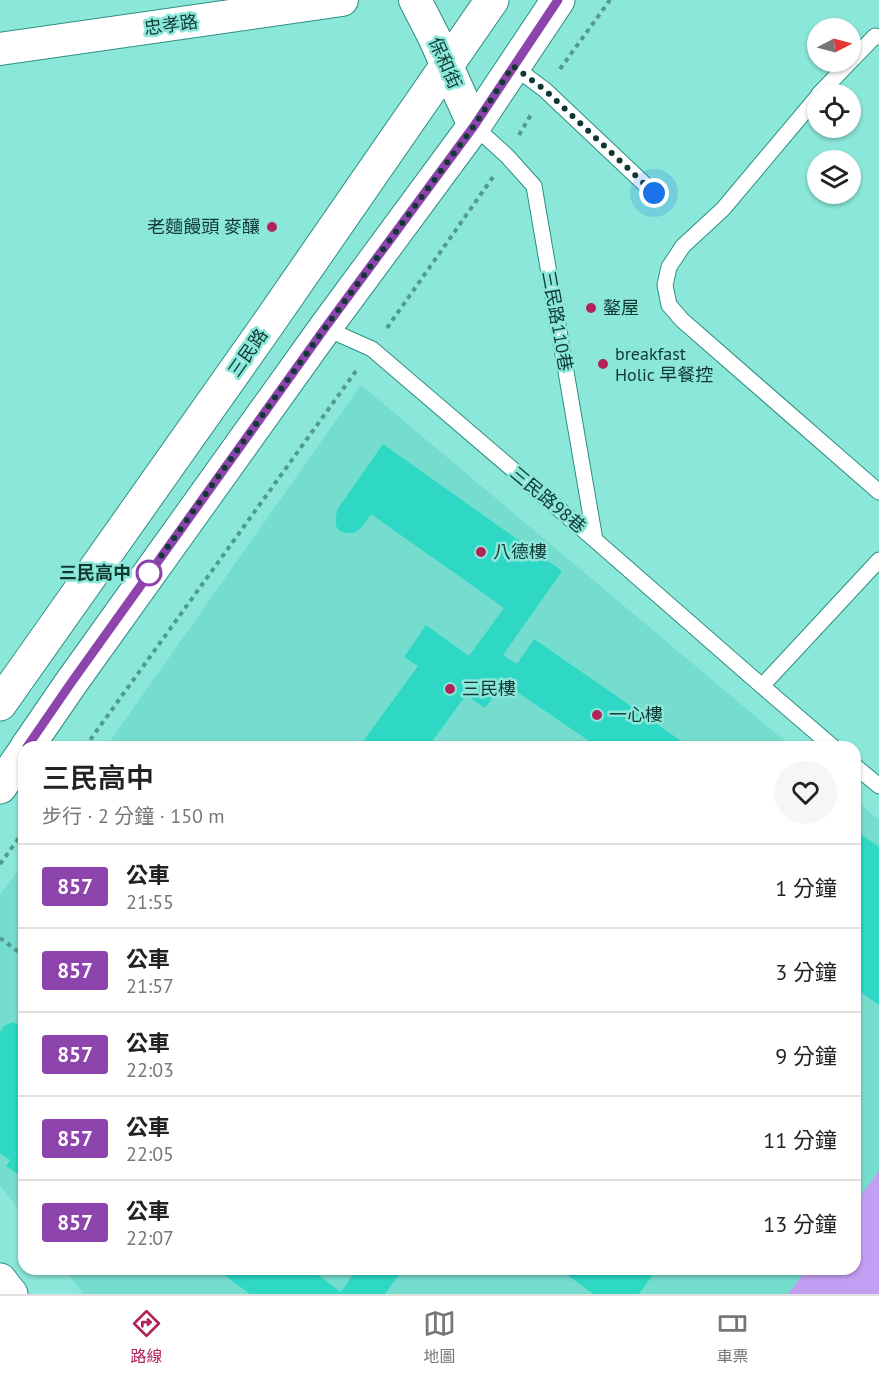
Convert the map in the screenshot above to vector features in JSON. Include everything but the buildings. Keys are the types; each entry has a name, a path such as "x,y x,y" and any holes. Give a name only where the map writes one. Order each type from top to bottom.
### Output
{"main road":[{"name":"三民路","path":"0,704 268,324 492,0"},
{"path":"31,741 325,328 474,126 558,0"},
{"path":"0,787 18,761"},
{"path":"0,1280 10,1294"}],"street":[{"name":"忠孝路","path":"0,49 342,0"},
{"name":"保和街","path":"415,0 474,126"}],"lane":[{"path":"829,84 875,36 879,37"},
{"path":"513,66 545,90 654,193"},
{"path":"807,108 723,209 683,246 669,267 667,295 669,305 682,320 879,492"},
{"name":"三民路110巷","path":"474,126 507,156 534,186 595,540"},
{"name":"三民路98巷","path":"325,328 372,350 826,741"},
{"path":"762,686 879,560"},
{"path":"861,770 879,786"}],"path":[{"path":"89,741 372,350 507,156 545,90 610,0"},
{"path":"0,864 18,839"},
{"path":"0,938 18,952"}],"shaded area":[{"path":"361,385 785,741 110,741"},
{"path":"861,805 879,820 879,1294 84,1294 69,1275 861,1275"},
{"path":"18,870 18,1208 0,1185 0,895"},
{"path":"879,1171 879,1294 788,1294 802,1275 861,1275 861,1195"}],"bus line":[{"name":"857","path":"31,741 325,328 474,126 558,0"}],"place":[{"name":"老麵饅頭 麥釀","path":"272,227"},
{"name":"鏊屋","path":"591,308"},
{"name":"breakfast Holic 早餐控","path":"603,364"},
{"name":"八德樓","path":"481,552"},
{"name":"三民高中","path":"149,573"},
{"name":"三民樓","path":"450,689"},
{"name":"一心樓","path":"597,715"}],"route":[{"path":"149,573 474,126 513,66 545,90 654,193"}]}
